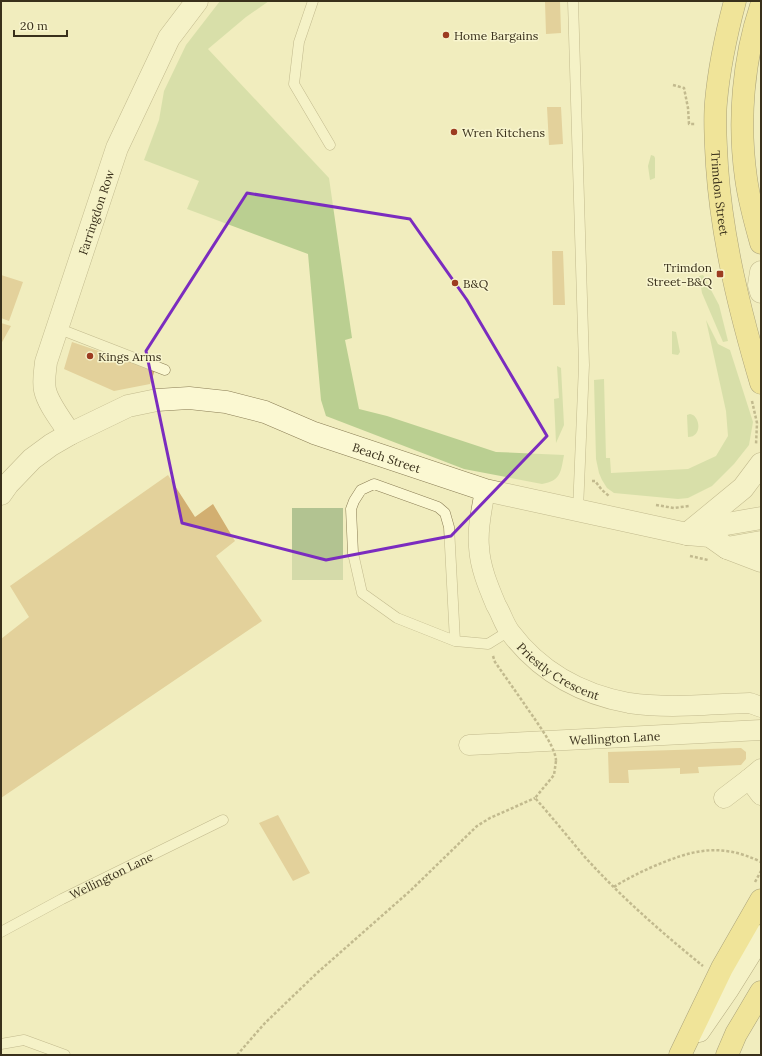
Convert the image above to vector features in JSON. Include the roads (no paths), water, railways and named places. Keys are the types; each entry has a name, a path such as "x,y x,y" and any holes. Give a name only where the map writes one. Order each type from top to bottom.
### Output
{"highway":[{"name":"Trimdon Street","path":"735,1 719,68 716,104 716,154 719,193 732,274 756,392"},
{"path":"761,6 756,21 745,79 742,126 746,177 761,243"},
{"path":"681,1055 722,968 761,900"},
{"path":"727,1055 736,1034 761,992"}],"street":[{"name":"Farringdon Row","path":"70,434 50,403 45,391 44,379 46,362 117,148 169,38 197,1"},
{"path":"761,272 759,285 761,292"},
{"name":"Beach Street","path":"1,494 8,484 32,460 51,445 70,434 128,406 157,400 189,398 226,402 265,412 314,433 485,490 719,542 761,542"},
{"path":"687,534 743,488 757,457"},
{"name":"Priestly Crescent","path":"485,490 479,534 479,547 482,567 489,589 509,631 535,660 555,676 579,688 601,696 628,702 657,706 750,703 761,707"},
{"path":"761,518 721,525 719,542 761,561"},
{"name":"Wellington Lane","path":"469,745 761,730"},
{"path":"724,798 755,774 761,796"},
{"path":"681,1055 728,989 761,936"}],"lane":[{"path":"313,1 299,42 294,84 330,145"},
{"path":"573,1 584,365 578,510"},
{"path":"57,328 165,370"},
{"path":"455,640 450,527 445,514 438,507 374,484 362,490 354,501 351,509 353,553 362,593 397,618 455,640 488,644 509,631"},
{"name":"Wellington Lane","path":"1,932 62,899 223,820"},
{"path":"1,1044 24,1040 65,1055"}],"place":[{"name":"Home Bargains","path":"446,35"},
{"name":"Wren Kitchens","path":"454,132"},
{"name":"Trimdon Street-B&Q","path":"720,274"},
{"name":"B&Q","path":"455,283"},
{"name":"Kings Arms","path":"90,356"}]}
